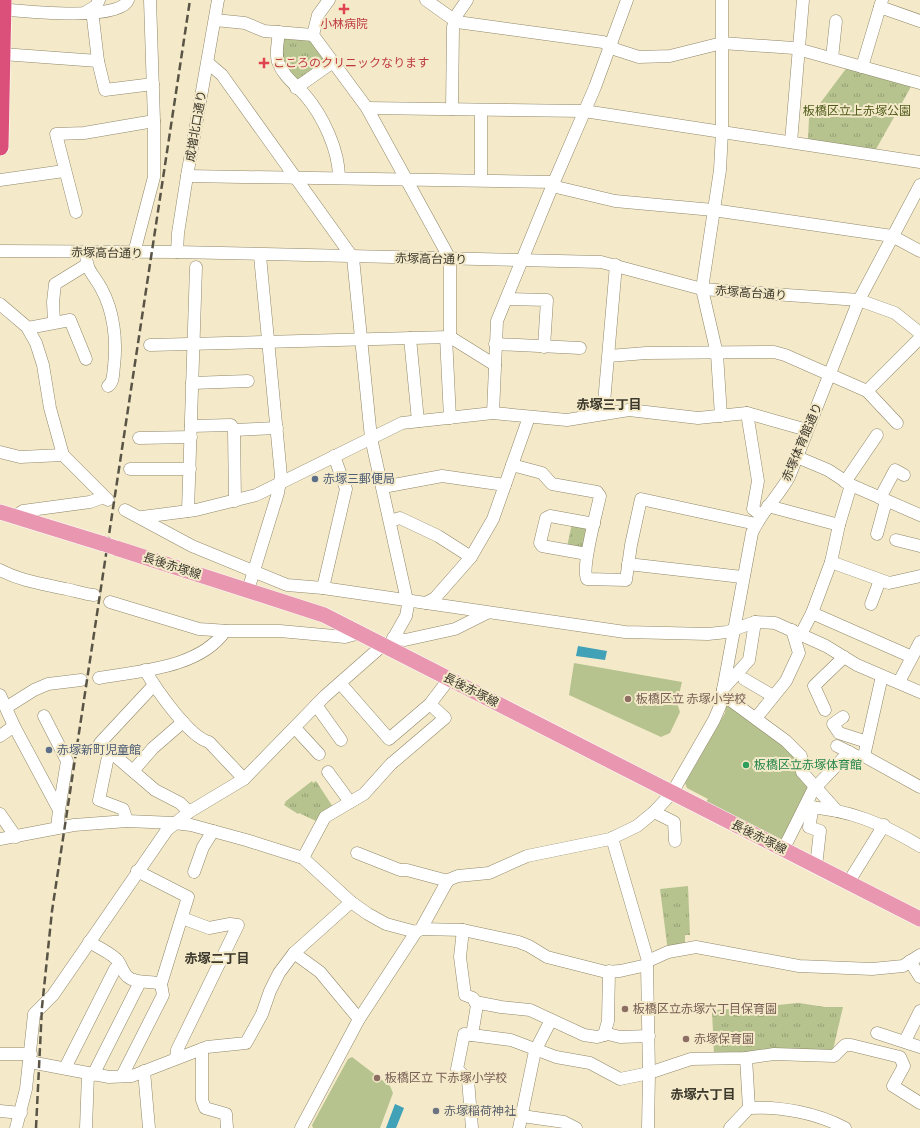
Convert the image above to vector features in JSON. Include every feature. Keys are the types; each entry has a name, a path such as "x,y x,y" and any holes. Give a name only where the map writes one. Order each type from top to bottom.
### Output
{"highway":[{"path":"0,146 2,6"}],"main road":[{"name":"長後赤塚線","path":"0,512 316,612 360,633 388,644 450,679 920,919"}],"street":[{"path":"2,6 94,7 105,5 116,10 124,7 128,0"},
{"path":"134,253 154,177 154,121 150,0"},
{"name":"成増北口通り","path":"177,252 178,233 187,176 218,0"},
{"path":"313,35 318,14 329,0"},
{"path":"426,0 455,20 603,42 639,57 670,56 722,43 798,49 920,83"},
{"path":"452,109 453,27 455,20 467,0"},
{"path":"493,413 497,323 553,184 595,87 627,0"},
{"path":"721,416 717,354 702,289 720,170 722,132 722,0"},
{"path":"791,142 803,0"},
{"path":"862,67 881,3 920,20"},
{"path":"94,7 98,61 105,90 153,84"},
{"path":"215,20 241,22 261,30 313,35 367,108 450,259 448,337 450,418"},
{"path":"832,58 836,21"},
{"path":"279,32 276,54 277,61 296,88 304,94 315,110 338,158 339,178"},
{"path":"2,54 98,61"},
{"path":"296,88 333,62"},
{"path":"16,1128 21,1113 30,1058 34,1014 53,995 137,871 174,823 189,812 244,779 316,705 340,683 388,644 408,612 407,600 383,487 371,438 354,258 222,75 208,63"},
{"path":"367,108 584,111 920,162"},
{"path":"481,110 481,180"},
{"path":"76,212 64,171 56,134 84,133 154,121"},
{"path":"0,180 64,171"},
{"path":"187,176 481,180 553,184 615,201 713,210 892,236 920,251"},
{"name":"赤塚体育館通り","path":"448,881 458,876 489,872 527,856 611,839 626,833 654,812 672,793 714,720 722,691 748,545 762,515 786,483 859,300 920,185"},
{"name":"赤塚高台通り","path":"0,251 86,259 134,253 177,252 260,256 593,261 616,265 702,289 859,300 895,313 920,333"},
{"path":"248,590 281,483 260,256"},
{"path":"54,322 53,302 55,284 86,259 106,300 116,343 112,380 108,386"},
{"path":"603,414 616,265"},
{"path":"188,511 196,267"},
{"path":"507,299 547,300 544,346"},
{"path":"0,304 28,328 36,343 42,365 50,408 63,455 106,499 23,511 14,517"},
{"path":"28,328 70,320 86,359"},
{"path":"150,345 448,337 495,365"},
{"path":"410,338 418,421"},
{"path":"867,391 920,338"},
{"path":"495,344 580,348"},
{"path":"609,356 646,353 717,354 774,352 830,374 867,391 897,423"},
{"path":"192,383 248,381"},
{"path":"142,518 188,511 256,495 400,423 493,413 528,418 567,420 629,410 698,418 747,413 807,430"},
{"path":"747,413 758,481 752,509 762,515"},
{"path":"426,603 435,598 471,557 493,520 528,418"},
{"path":"138,438 231,425 234,430 234,501"},
{"path":"234,430 277,428"},
{"path":"756,718 786,681 799,653 796,632 812,613 831,562 848,483 877,435"},
{"path":"0,452 20,457 63,455"},
{"path":"323,588 346,489 334,456"},
{"path":"797,457 828,470 848,483 883,499 919,512"},
{"path":"512,464 542,473 552,484 597,492 600,496 587,554 586,579 626,580 641,499 839,526"},
{"path":"130,469 190,469"},
{"path":"877,534 883,499 896,470 904,475"},
{"path":"383,487 442,476 505,485"},
{"path":"126,510 192,546 254,570 287,585 323,588 625,632 708,634 733,630 755,622 776,622 882,676 920,692"},
{"path":"587,554 542,546 540,543 546,518 550,516 594,524"},
{"path":"390,521 400,518 438,536 471,557"},
{"path":"896,540 920,546"},
{"path":"831,562 889,583 920,576"},
{"path":"628,564 742,578"},
{"path":"0,570 25,580 68,589 79,594 94,595"},
{"path":"871,604 880,580"},
{"path":"286,602 294,586"},
{"path":"110,602 198,629 225,631 280,631 345,638 360,633"},
{"path":"388,644 455,629 487,613"},
{"path":"812,613 912,657"},
{"path":"755,622 749,660 743,674 722,691 795,749 800,756 802,772 837,811"},
{"path":"99,678 146,670 199,654 221,638 225,631"},
{"path":"899,682 920,642"},
{"path":"825,710 814,686 844,657"},
{"path":"146,670 154,685 183,722 203,741 209,742 244,779"},
{"path":"743,674 773,696"},
{"path":"864,756 882,676"},
{"path":"340,683 390,739 430,704 450,679"},
{"path":"7,707 34,690 48,684 81,680"},
{"path":"154,685 100,743 155,790 180,803 189,812"},
{"path":"0,695 7,707 14,726 59,810"},
{"path":"303,858 324,817 364,794 391,764 445,718 430,704"},
{"path":"316,705 341,740"},
{"path":"44,716 67,761 57,828"},
{"path":"843,717 833,724 839,733 867,742"},
{"path":"133,772 153,748 183,722"},
{"path":"0,736 14,726"},
{"path":"295,728 319,754"},
{"path":"837,746 858,757 864,756 920,787"},
{"path":"109,752 99,800 123,809 127,821"},
{"path":"784,850 809,807 816,787 849,752"},
{"path":"328,772 350,802"},
{"path":"809,807 837,811 884,825 920,846"},
{"path":"809,807 809,827 820,831 816,866"},
{"path":"654,812 674,822 675,841"},
{"path":"0,814 16,837"},
{"path":"0,839 16,837 74,824 127,821 174,823 213,831 303,858 351,902 386,924 418,930 463,930 518,942 529,946 547,957 609,972 647,963 668,952 696,947 780,963 826,968 872,969 903,966 915,958 920,977"},
{"path":"848,882 884,825"},
{"path":"194,872 203,847 213,831"},
{"path":"611,839 647,963 649,1036 648,1128"},
{"path":"301,1128 358,1019 418,930 448,881 407,870 400,870 356,853"},
{"path":"122,1076 163,994 161,984 188,897 137,871"},
{"path":"0,1054 30,1058 90,1074 109,1077 132,1076 202,1049 246,1043 262,1014 270,991 279,973 294,953 351,902"},
{"path":"176,1058 177,1050 238,925 230,924 209,928 182,918"},
{"path":"463,930 460,957 465,995 473,998 477,1005 472,1035"},
{"path":"89,942 118,961 125,975 145,984 153,981 161,984"},
{"path":"294,953 320,972 358,1019"},
{"path":"65,1068 115,969 120,965"},
{"path":"604,1035 608,1021 609,972"},
{"path":"86,1128 90,1074 140,982"},
{"path":"475,1002 501,1007 530,1010 584,1034 597,1037 608,1034 620,1037 649,1036"},
{"path":"905,1041 920,1011"},
{"path":"519,1128 537,1049 551,1020"},
{"path":"877,1033 920,1047"},
{"path":"472,1128 468,1080 457,1069 464,1034 511,1040 556,1057 590,1063 620,1079 649,1073 692,1059 746,1058 774,1054 834,1056 845,1045 851,1045 900,1057 904,1066 893,1086 920,1103"},
{"path":"202,1049 202,1100 205,1108 226,1114 227,1128"},
{"path":"746,1058 749,1108"},
{"path":"144,1071 149,1128"},
{"path":"730,1128 749,1108 768,1107 788,1110 820,1118 845,1128"},
{"path":"0,1111 21,1113"},
{"path":"522,1116 564,1122 576,1128"}],"green space":[{"path":"311,37 327,59 299,82 282,63 282,38"},
{"name":"板橋区立上赤塚公園","path":"848,66 912,85 875,151 808,140 809,118"},
{"path":"572,523 589,528 584,548 567,547"},
{"path":"574,663 682,682 677,703 680,712 670,733 661,737 569,695"},
{"name":"板橋区立赤塚体育館","path":"730,704 771,733 796,757 809,789 783,841 706,802 708,799 687,788 685,783 725,713 726,706"},
{"path":"312,781 313,783 316,781 333,807 318,822 299,813 298,814 284,805 286,801"},
{"path":"688,886 690,935 685,935 685,948 668,952 660,889"},
{"path":"799,1003 825,1007 843,1007 832,1054 714,1055 712,1011 726,1009 750,1009"},
{"path":"352,1057 390,1086 393,1093 380,1128 313,1128 312,1125 348,1059"}],"water":[{"path":"578,646 607,651 605,660 576,656"},
{"path":"395,1104 404,1108 396,1128 386,1128"}],"railway":[{"path":"36,1128 42,1007 52,911 190,0"}],"place":[{"name":"小林病院","path":"344,9"},
{"name":"こころのクリニックなります","path":"264,63"},
{"name":"赤塚三郵便局","path":"315,479"},
{"name":"板橋区立 赤塚小学校","path":"628,699"},
{"name":"赤塚新町児童館","path":"49,750"},
{"name":"板橋区立赤塚体育館","path":"746,765"},
{"name":"板橋区立赤塚六丁目保育園","path":"625,1009"},
{"name":"赤塚保育園","path":"686,1039"},
{"name":"板橋区立 下赤塚小学校","path":"377,1078"},
{"name":"赤塚稲荷神社","path":"436,1111"}],"district":[{"name":"赤塚三丁目","path":"609,404"},
{"name":"赤塚二丁目","path":"217,958"},
{"name":"赤塚六丁目","path":"703,1094"}]}
